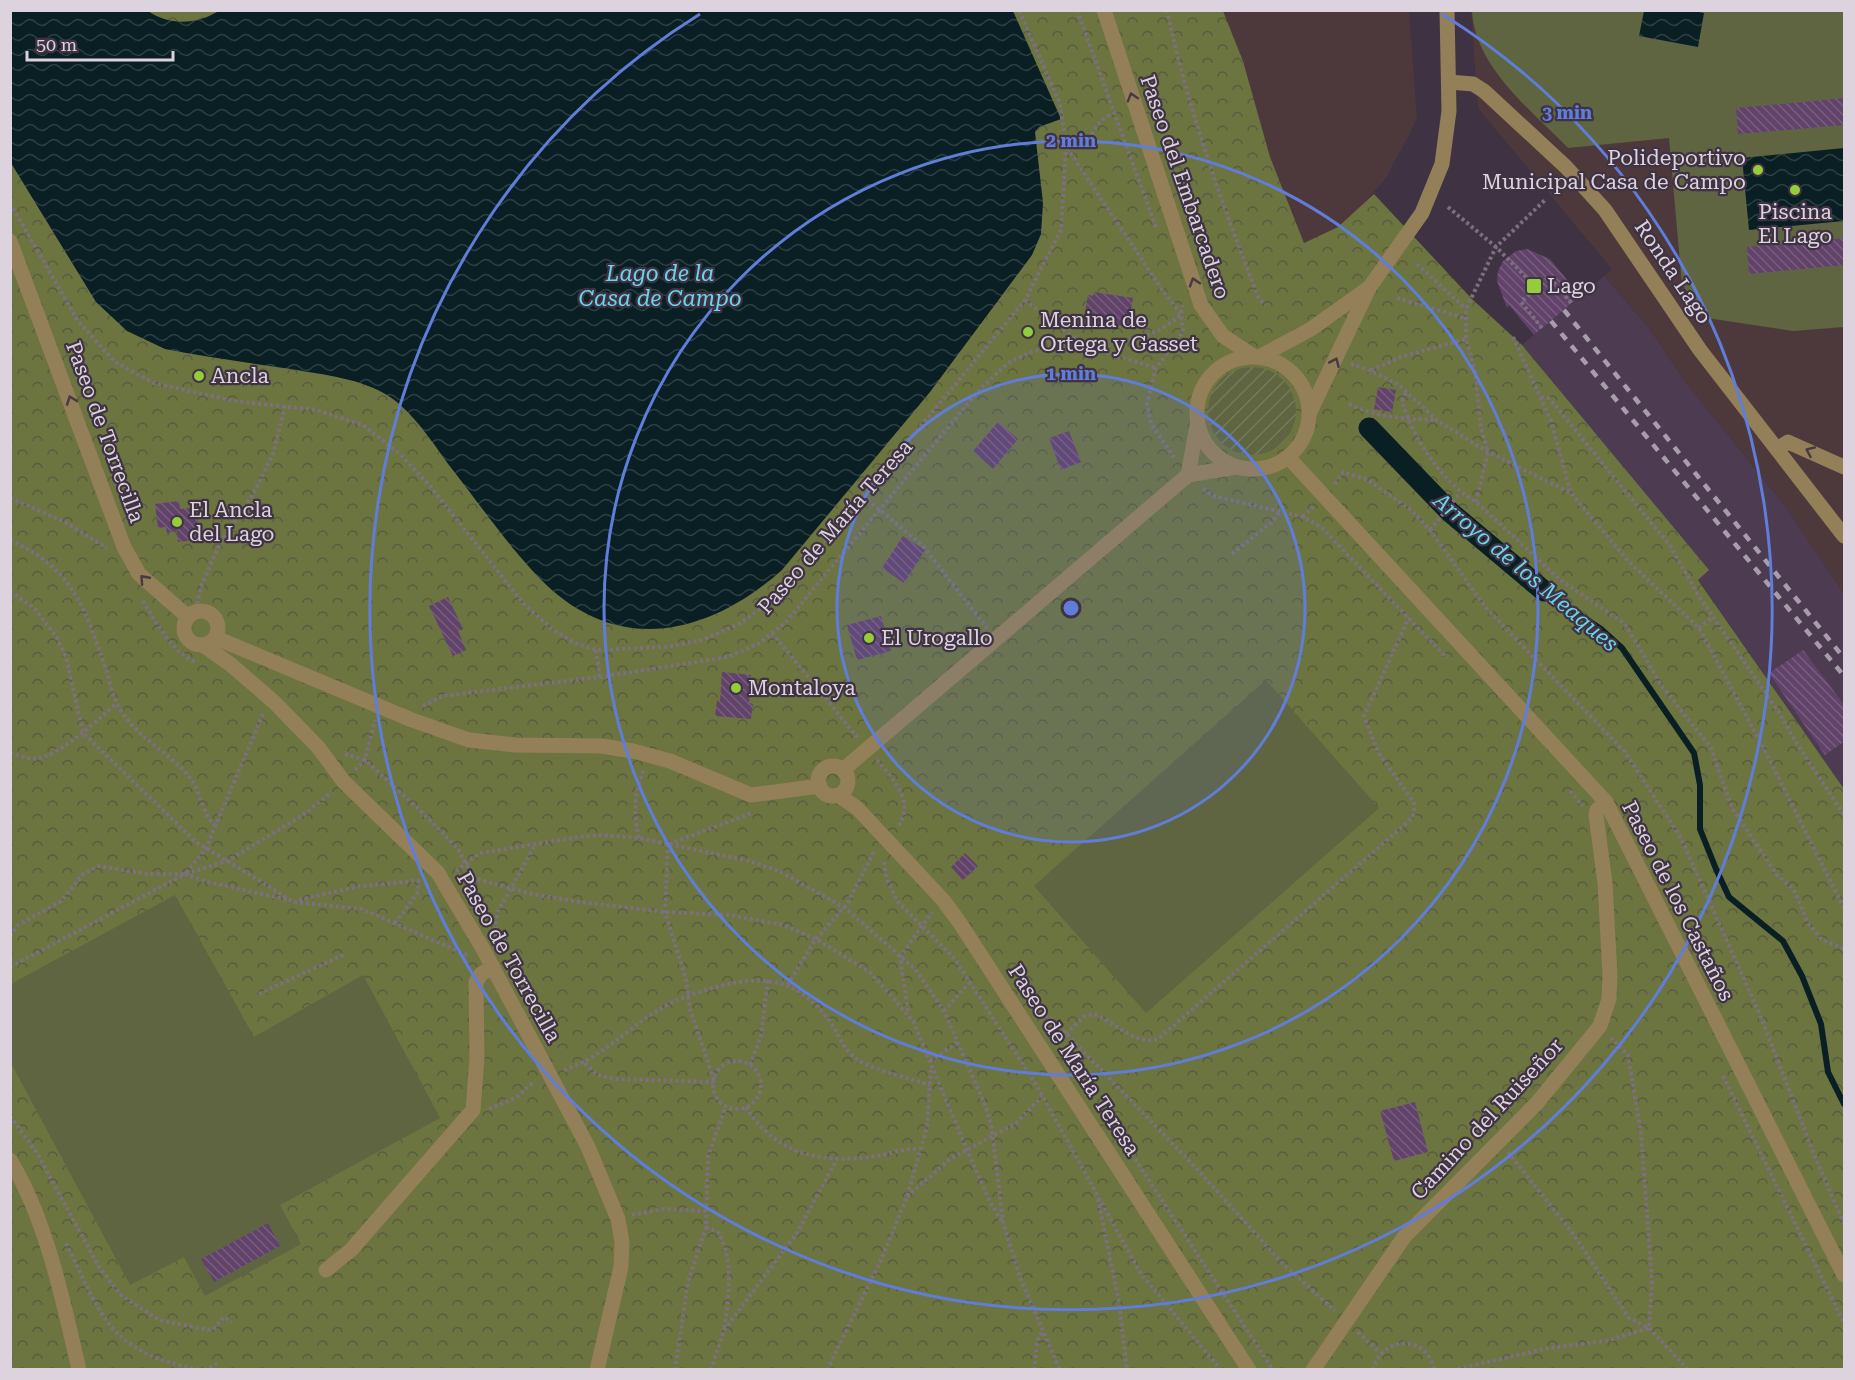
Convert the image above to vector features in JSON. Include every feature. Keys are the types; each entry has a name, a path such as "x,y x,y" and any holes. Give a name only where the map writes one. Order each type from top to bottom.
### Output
{"street":[{"name":"Paseo del Embarcadero","path":"1104,10 1201,305 1223,336 1257,357"},
{"path":"844,769 1188,475 1236,467 1262,469 1289,458 1305,436 1309,414 1370,288 1413,227 1434,187 1442,164 1449,111 1447,10"},
{"name":"Ronda Lago","path":"1449,82 1473,84 1484,91 1566,166 1605,210 1700,350 1845,536"},
{"name":"Paseo de Torrecilla","path":"10,241 33,296 124,547 139,574 192,615"},
{"path":"1188,475 1197,423 1198,400 1209,378 1228,363 1257,357 1311,329 1370,288"},
{"path":"1257,357 1280,364 1297,379 1305,392 1309,414"},
{"path":"1197,423 1202,438 1210,450 1236,467"},
{"path":"1777,449 1788,442 1845,467"},
{"name":"Paseo de los Castaños","path":"1289,458 1606,802 1845,1275"},
{"name":"Paseo de Torrecilla","path":"206,612 215,618 218,628 209,641 193,643 187,637 184,627 192,615 206,612"},
{"path":"209,641 377,714 412,720 449,735 480,742 601,746 751,795 819,786"},
{"name":"Paseo de Torrecilla","path":"209,641 230,664 274,702 318,747 344,782 441,876 483,949 487,971 550,1072 588,1147 618,1219 621,1267 597,1370"},
{"path":"838,766 844,769 848,785 838,795 825,794 819,786 818,779 825,768 838,766"},
{"name":"Paseo de María Teresa","path":"838,795 857,808 884,845 943,900 1249,1370"},
{"name":"Camino del Ruiseñor","path":"1313,1370 1404,1237 1500,1142 1565,1071 1600,1026 1609,999 1611,976 1597,810 1606,802"},
{"path":"326,1270 351,1250 473,1110 477,1058 476,982 487,971"},
{"path":"10,1161 25,1192 54,1270 79,1370"}],"path":[{"path":"10,203 78,321 115,362 154,383 234,401 316,410 363,425 400,454 430,486 524,604 552,629 573,642 596,650 666,647 702,640 739,624 784,587 1026,300 1061,230 1066,147 1060,104 1019,10"},
{"path":"1077,10 1112,114 1158,234"},
{"path":"1167,10 1178,62 1211,176 1258,299 1266,305"},
{"path":"1066,147 1082,145 1090,140 1095,125 1112,114"},
{"path":"1066,147 1163,291 1182,314"},
{"path":"1476,502 1488,452 1481,428 1475,370 1466,339 1467,309 1496,247 1545,200"},
{"path":"1448,207 1496,247 1537,288"},
{"path":"1418,264 1467,309"},
{"path":"1515,306 1551,275 1572,304"},
{"path":"1176,460 1158,434 1149,416 1147,403 1156,368 1164,354 1173,348 1183,332 1183,307 1180,296"},
{"path":"1397,298 1466,318"},
{"path":"1026,300 1083,345 1140,339 1166,328 1182,314"},
{"path":"1521,302 1542,328"},
{"path":"1513,337 1541,397 1560,446 1571,493"},
{"path":"1371,371 1401,357 1466,339"},
{"name":"Paseo de María Teresa","path":"412,720 422,706 442,696 600,677 727,657 758,644 785,622 981,388 1008,363 1033,351 1083,345 1156,368"},
{"path":"1336,360 1371,371 1400,386 1438,420 1488,452 1571,493 1628,561 1699,628 1845,908"},
{"path":"1406,393 1402,401 1408,419 1426,450 1460,493 1476,502 1559,579 1625,624 1661,685 1711,748 1732,808 1777,875 1794,890 1808,923 1821,939 1845,949"},
{"path":"1541,397 1545,396 1554,404 1653,522 1713,617 1778,711 1845,815"},
{"path":"1349,404 1369,413 1408,419 1438,420"},
{"path":"192,615 202,584 220,543 253,494 273,454 285,406"},
{"path":"1334,485 1343,472"},
{"path":"1200,486 1214,496 1303,517 1328,532 1448,659"},
{"path":"1430,530 1460,493"},
{"path":"863,496 878,511 922,545 995,638"},
{"path":"10,498 65,522 113,551 109,540"},
{"path":"1303,517 1314,506"},
{"path":"1232,554 1272,522 1280,511"},
{"path":"10,540 37,553 66,580 84,612 117,703 138,732 192,781 209,820 216,826"},
{"path":"10,591 35,609 57,638 66,657 83,733 196,842 294,902 356,887 425,880 441,876 467,863 480,853 601,836 639,838 749,861 779,871 844,908 915,969 944,1011 985,1105 993,1136 1003,1222 1021,1280 1060,1370"},
{"path":"141,599 185,657 200,662 220,660 230,664"},
{"path":"1066,1034 1085,1016 1094,1014 1136,1038 1149,1042 1158,1039 1408,822 1414,814 1414,803 1378,752 1364,716 1409,617"},
{"path":"1699,628 1713,617"},
{"path":"772,633 893,779 904,799 904,818 844,908 816,939 788,985"},
{"path":"596,650 600,677"},
{"path":"185,874 206,848 242,769 257,724 274,702"},
{"path":"10,753 35,759 83,733 117,703"},
{"path":"363,717 377,714"},
{"path":"377,714 384,725"},
{"path":"10,967 185,874 227,861 303,815 344,782 365,760 377,714"},
{"path":"318,747 365,760 424,814 467,863 471,874 480,880 512,889 580,902 665,912 729,915 783,925 816,939 871,973 908,1012"},
{"path":"636,764 647,761"},
{"path":"647,761 656,771"},
{"path":"639,838 635,823 635,794 647,761"},
{"path":"1566,786 1599,827"},
{"path":"669,844 741,814"},
{"path":"669,844 665,912 686,979 688,996 714,1081 716,1095 726,1106 746,1107 757,1098 760,1091 759,1076 750,1065 731,1062 720,1068 714,1081"},
{"path":"483,949 494,940 497,913 535,845"},
{"path":"884,845 887,879 897,901 954,958 971,981 1043,1097 1141,1274 1221,1370"},
{"path":"10,936 18,925 61,901 83,874 98,866 149,874 185,874 204,881 294,902 348,906 395,923 468,955 487,971"},
{"path":"395,923 417,894 419,880"},
{"path":"943,900 900,957 908,1012 990,1202 1003,1222"},
{"path":"259,994 345,954"},
{"path":"944,1011 988,966"},
{"path":"750,1065 761,1036 768,979"},
{"path":"473,1110 492,1109 517,1097 550,1072 585,1063 654,1013 688,996 741,982 768,979 788,985 825,1015 845,1047 860,1062 930,1085"},
{"path":"1026,1027 1043,1016 1049,1016 1198,1170 1283,1264 1380,1353"},
{"path":"1600,1026 1628,1055 1634,1088 1641,1133 1652,1281 1649,1328"},
{"path":"930,1063 958,1042"},
{"path":"585,1063 597,1074 614,1079 714,1081"},
{"path":"827,1370 881,1260 907,1197 918,1150 927,1127 930,1063"},
{"path":"907,1197 950,1159 1016,1124 1043,1097"},
{"path":"675,1370 688,1282 706,1227 708,1156 726,1106"},
{"path":"746,1107 759,1127 776,1142 810,1155 837,1160 918,1150"},
{"path":"10,1116 37,1153 99,1267 121,1295 159,1320 208,1330 214,1328 224,1317 232,1322"},
{"path":"1500,1142 1574,1235 1629,1318 1649,1328 1688,1370"},
{"path":"724,1330 797,1233 837,1160"},
{"path":"1097,1193 1119,1302 1127,1370"},
{"path":"618,1219 664,1209 705,1211"},
{"path":"706,1227 719,1233 727,1252 729,1284 724,1330 711,1370"},
{"path":"64,1239 93,1305 137,1350 150,1356 202,1370 217,1364"},
{"path":"1452,1370 1549,1348 1622,1338 1649,1328"},
{"path":"1034,1370 1038,1337 1043,1332"},
{"path":"1373,1370 1380,1353 1395,1343 1413,1344 1428,1355 1434,1370"}],"shaded area":[{"path":"1223,11 1409,11 1417,118 1386,178 1360,208 1338,227 1304,243 1270,157 1243,61"},
{"name":"Polideportivo Municipal Casa de Campo","path":"1471,11 1844,11 1844,594 1784,505 1683,379 1649,328 1604,276 1612,269 1478,108"},
{"path":"1604,276 1649,328 1683,379 1784,505 1844,594 1844,789 1698,579 1708,570 1522,345"}],"green space":[{"path":"10,11 1223,11 1243,61 1270,157 1304,243 1338,227 1374,194 1472,299 1522,345 1709,570 1698,580 1844,789 1844,1369 11,1369"},
{"name":"Polideportivo Municipal Casa de Campo","path":"1472,11 1844,11 1844,327 1793,331 1707,318 1682,285 1669,138 1568,148 1508,87 1494,69 1483,51"},
{"path":"1252,367 1269,370 1283,380 1293,394 1296,411 1293,428 1283,442 1269,452 1252,455 1235,452 1221,442 1211,428 1208,411 1211,394 1221,380 1235,370"},
{"path":"1266,680 1379,808 1146,1013 1034,886"},
{"path":"175,895 254,1037 363,975 440,1118 280,1205 301,1244 205,1296 184,1257 130,1285 11,1063 11,984"}],"water":[{"name":"Lago de la Casa de Campo","path":"11,10 148,11 165,19 184,22 202,19 220,10 1013,11 1061,119 1039,127 1035,132 1043,203 1041,234 1032,255 930,392 782,570 756,591 728,608 700,620 670,627 641,629 611,624 582,611 540,579 488,516 416,421 390,397 367,385 342,378 165,349 127,331 96,302 11,163"},
{"path":"1690,10 1704,13 1698,47 1639,36 1644,11"},
{"name":"Piscina El Lago","path":"1844,148 1844,221 1749,230 1742,158"}],"building":[{"path":"1845,98 1845,125 1738,134 1736,108"},
{"path":"1845,238 1845,265 1749,274 1747,247"},
{"path":"1527,249 1550,259 1580,296 1534,335 1509,305 1507,308 1497,281 1498,271 1503,261 1516,251"},
{"path":"1094,292 1133,298 1128,327 1084,319 1088,295 1093,296"},
{"path":"1378,387 1396,390 1392,412 1374,409"},
{"path":"998,422 1018,439 993,469 973,451"},
{"path":"1069,431 1081,462 1061,470 1049,438"},
{"name":"El Ancla del Lago","path":"179,501 180,509 190,508 191,518 197,517 200,539 178,542 177,531 167,533 166,527 158,528 155,504"},
{"path":"903,536 925,550 904,583 882,568"},
{"path":"448,597 463,629 458,631 466,650 453,656 429,606"},
{"name":"El Urogallo","path":"881,616 891,651 857,660 847,625"},
{"path":"1803,650 1845,706 1845,741 1825,755 1769,673"},
{"name":"Montaloya","path":"722,672 751,675 749,703 753,704 751,719 715,716 717,701 720,701"},
{"path":"965,853 978,866 963,880 951,867"},
{"path":"1415,1102 1428,1152 1394,1161 1380,1111"},
{"path":"268,1223 280,1246 214,1282 201,1259"}],"waterway":[{"name":"Arroyo de los Meaques","path":"1369,428 1450,512 1544,591"},
{"name":"Arroyo de los Meaques","path":"1544,591 1601,629 1622,648 1694,753 1700,785 1700,829 1716,869 1729,897 1783,941 1802,976 1821,1024 1828,1072 1844,1104"}],"railway":[{"path":"1564,310 1844,658"},
{"path":"1551,321 1844,676"}],"place":[{"name":"Polideportivo Municipal Casa de Campo","path":"1758,170"},
{"name":"Piscina El Lago","path":"1795,190"},
{"name":"Lago","path":"1534,286"},
{"name":"Menina de Ortega y Gasset","path":"1028,332"},
{"name":"Ancla","path":"199,376"},
{"name":"El Ancla del Lago","path":"177,522"},
{"name":"El Urogallo","path":"869,638"},
{"name":"Montaloya","path":"736,688"}]}
